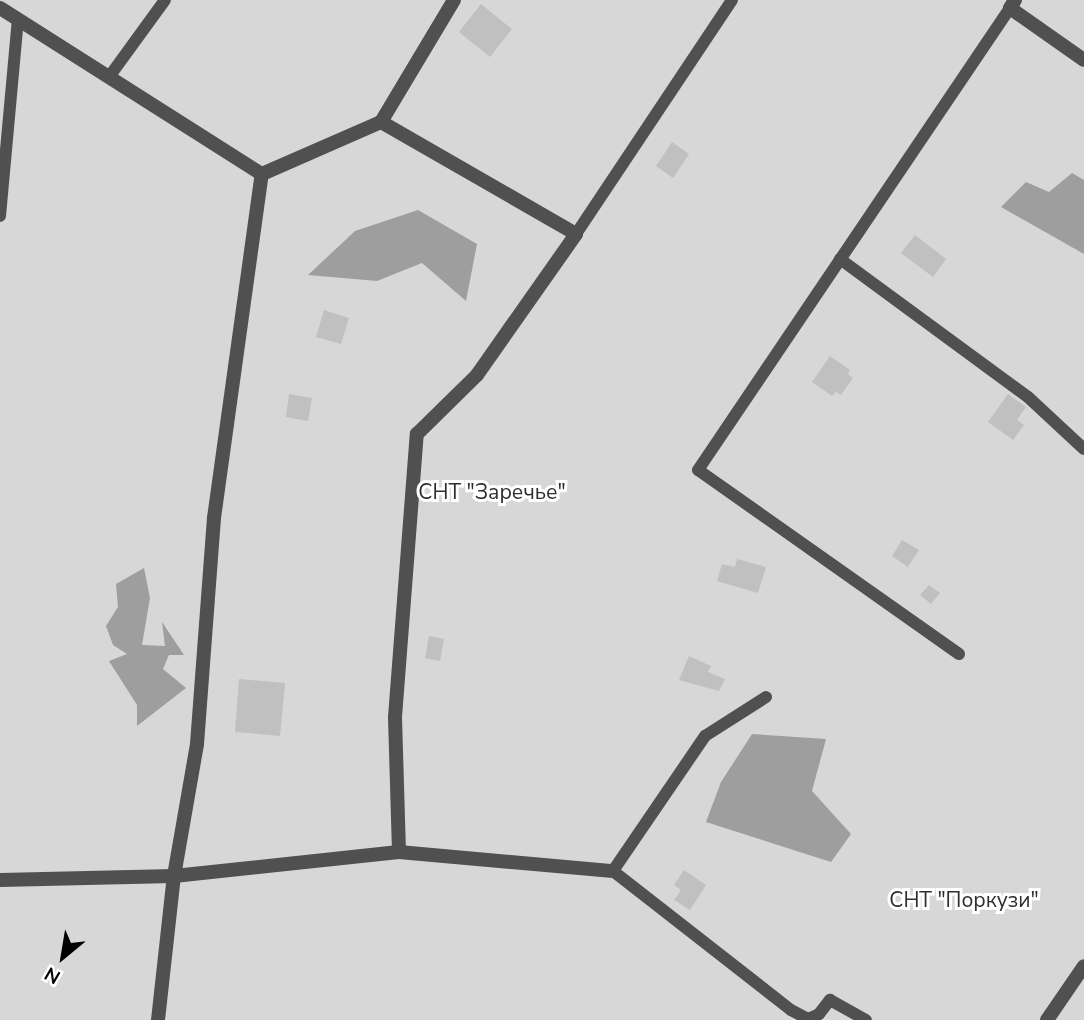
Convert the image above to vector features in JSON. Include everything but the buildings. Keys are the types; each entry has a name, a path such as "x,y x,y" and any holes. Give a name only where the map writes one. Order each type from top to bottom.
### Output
{"street":[{"path":"262,174 381,122 454,0"},
{"path":"1012,4 1084,60"},
{"path":"0,8 262,174"},
{"path":"381,122 576,234 477,375 416,434 395,717 399,852"},
{"path":"158,1020 174,876 197,744 214,517 262,174"},
{"path":"0,880 174,876 399,852 613,871"},
{"path":"1047,1020 1084,966"}],"lane":[{"path":"109,77 165,0"},
{"path":"576,234 732,0"},
{"path":"959,654 698,470 1012,4"},
{"path":"0,216 19,20"},
{"path":"840,259 1028,397 1084,449"},
{"path":"766,697 705,736 613,871 791,1010 808,1019 819,1014 830,1000 866,1020"}],"green space":[{"name":"СНТ \"Заречье\"","path":"0,0 1084,0 1084,1020 0,1020"}],"shaded area":[{"path":"1072,173 1084,180 1084,254 1001,207 1026,182 1049,192"},
{"path":"418,210 477,244 466,301 422,263 377,281 308,275 355,231"},
{"path":"144,568 150,598 142,645 165,646 162,622 184,655 169,655 163,669 186,688 137,726 137,705 109,661 127,654 113,645 106,626 118,607 116,584"},
{"path":"752,734 826,739 812,791 851,834 831,862 706,822 721,782"}],"park label":[{"name":"СНТ \"Поркузи\"","path":"964,900"}]}
